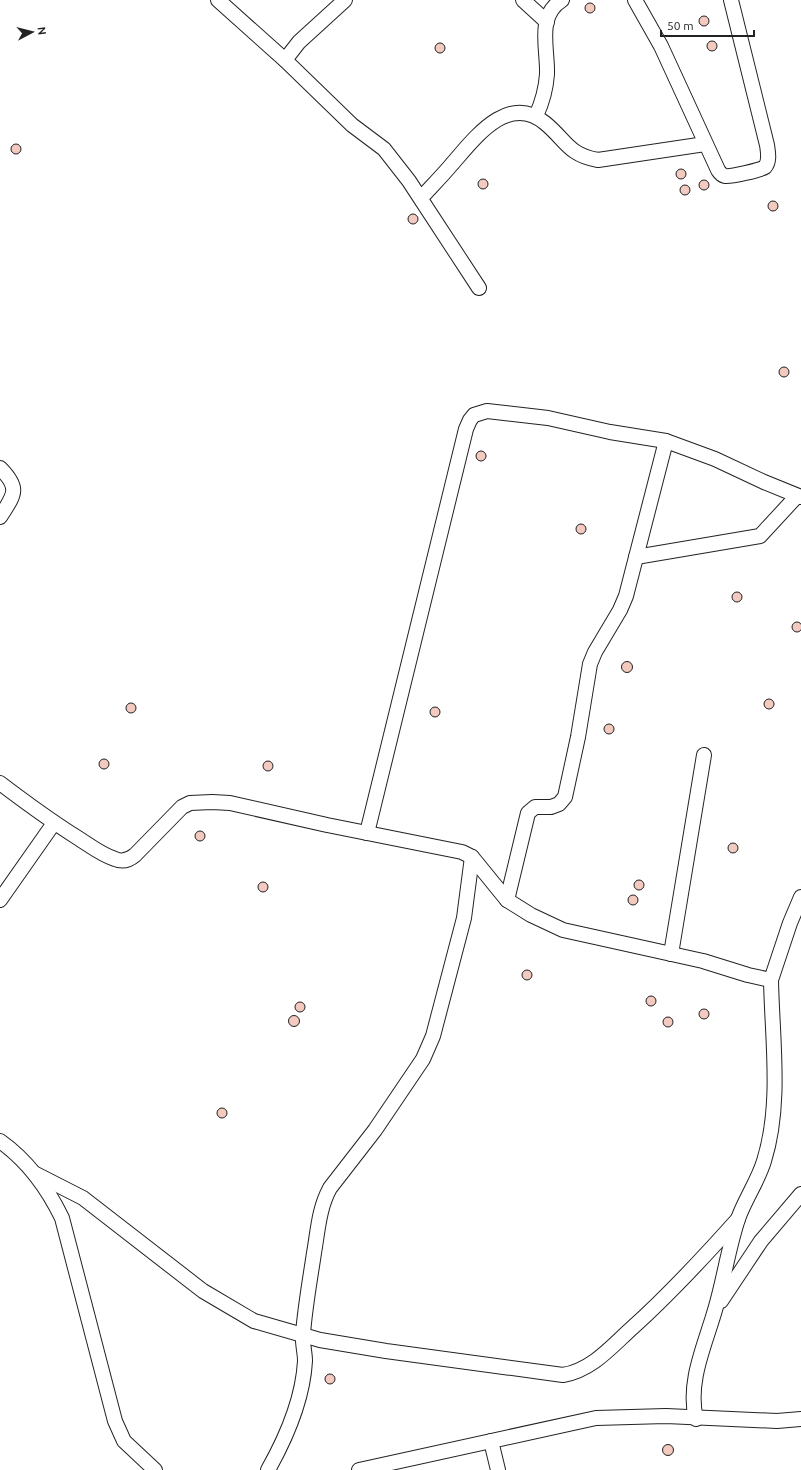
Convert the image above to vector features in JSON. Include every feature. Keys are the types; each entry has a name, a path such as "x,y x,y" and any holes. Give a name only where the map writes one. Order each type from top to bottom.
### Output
{"street":[{"path":"218,0 285,60 352,125 384,149 398,165 421,198 479,288"},
{"path":"285,60 299,42 344,0"},
{"path":"523,0 547,22"},
{"path":"536,116 543,96 546,80 545,33 547,22 553,7 562,0"},
{"path":"635,0 660,46 718,170 723,175 729,176 761,169 767,162 767,145 731,0"},
{"path":"421,198 484,128 512,114 523,113 536,116 546,123 572,150 583,156 598,160 705,144"},
{"path":"367,833 466,429 474,415 487,411 548,418 610,432 666,441 715,459 764,482 799,496 760,536 636,556"},
{"path":"507,900 528,813 535,807 552,807 559,804 567,792 590,664 595,652 620,610 626,596 666,441"},
{"path":"0,468 11,480 14,490 0,518"},
{"path":"671,954 704,755"},
{"path":"0,783 54,823 115,860 123,860 135,855 182,807 200,802 230,803 462,852 472,856 507,900 531,915 563,930 671,954 772,980"},
{"path":"0,899 54,823"},
{"path":"268,1470 291,1420 299,1394 305,1361 303,1336 320,1214 325,1197 330,1188 375,1130 423,1059 433,1036 464,918 472,856"},
{"path":"696,1419 693,1408 697,1368 715,1310 738,1219 764,1161 771,1124 776,1062 772,1021 772,980 795,923 801,897"},
{"path":"0,1140 23,1159 36,1174 53,1199 62,1218 115,1421 124,1441 151,1469"},
{"path":"36,1174 83,1198 203,1291 238,1313 254,1321 303,1336 386,1351 563,1375 572,1373 599,1359 683,1281 738,1219"},
{"path":"715,1310 761,1241 801,1194"},
{"path":"360,1470 596,1418 666,1416 696,1419 777,1421 801,1419"},
{"path":"491,1441 498,1470"}],"building":[{"path":"588,3 592,3 594,4 594,12 588,13 585,10 585,6"},
{"path":"702,16 706,16 708,17 708,25 702,26 699,23 699,19"},
{"path":"710,41 714,41 716,42 716,50 710,51 707,48 707,44"},
{"path":"438,43 442,43 444,44 444,52 438,53 435,50 435,46"},
{"path":"14,144 18,144 20,145 20,153 14,154 11,151 11,147"},
{"path":"679,169 683,169 685,170 685,178 679,179 676,176 676,172"},
{"path":"481,179 485,179 487,180 487,188 481,189 478,186 478,182"},
{"path":"702,180 706,180 708,181 708,189 702,190 699,187 699,183"},
{"path":"683,185 687,185 689,186 689,194 683,195 680,192 680,188"},
{"path":"771,201 775,201 777,202 777,210 771,211 768,208 768,204"},
{"path":"411,214 415,214 417,215 417,223 411,224 408,221 408,217"},
{"path":"782,367 786,367 788,368 788,376 782,377 779,374 779,370"},
{"path":"479,451 483,451 485,452 485,460 479,461 476,458 476,454"},
{"path":"579,524 583,524 585,525 585,533 579,534 576,531 576,527"},
{"path":"735,592 739,592 741,593 741,601 735,602 732,599 732,595"},
{"path":"795,622 799,622 801,623 801,631 795,632 792,629 792,625"},
{"path":"625,662 629,662 631,663 631,671 625,672 622,669 622,665"},
{"path":"767,699 771,699 773,700 773,708 767,709 764,706 764,702"},
{"path":"129,703 133,703 135,704 135,712 129,713 126,710 126,706"},
{"path":"433,707 437,707 439,708 439,716 433,717 430,714 430,710"},
{"path":"607,724 611,724 613,725 613,733 607,734 604,731 604,727"},
{"path":"102,759 106,759 108,760 108,768 102,769 99,766 99,762"},
{"path":"266,761 270,761 272,762 272,770 266,771 263,768 263,764"},
{"path":"198,831 202,831 204,832 204,840 198,841 195,838 195,834"},
{"path":"731,843 735,843 737,844 737,852 731,853 728,850 728,846"},
{"path":"637,880 641,880 643,881 643,889 637,890 634,887 634,883"},
{"path":"261,882 265,882 267,883 267,891 261,892 258,889 258,885"},
{"path":"631,895 635,895 637,896 637,904 631,905 628,902 628,898"},
{"path":"525,970 529,970 531,971 531,979 525,980 522,977 522,973"},
{"path":"649,996 653,996 655,997 655,1005 649,1006 646,1003 646,999"},
{"path":"298,1002 302,1002 304,1003 304,1011 298,1012 295,1009 295,1005"},
{"path":"702,1009 706,1009 708,1010 708,1018 702,1019 699,1016 699,1012"},
{"path":"292,1016 296,1016 298,1017 298,1025 292,1026 289,1023 289,1019"},
{"path":"666,1017 670,1017 672,1018 672,1026 666,1027 663,1024 663,1020"},
{"path":"220,1108 224,1108 226,1109 226,1117 220,1118 217,1115 217,1111"},
{"path":"328,1374 332,1374 334,1375 334,1383 328,1384 325,1381 325,1377"},
{"path":"666,1445 670,1445 672,1446 672,1454 666,1455 663,1452 663,1448"}]}
